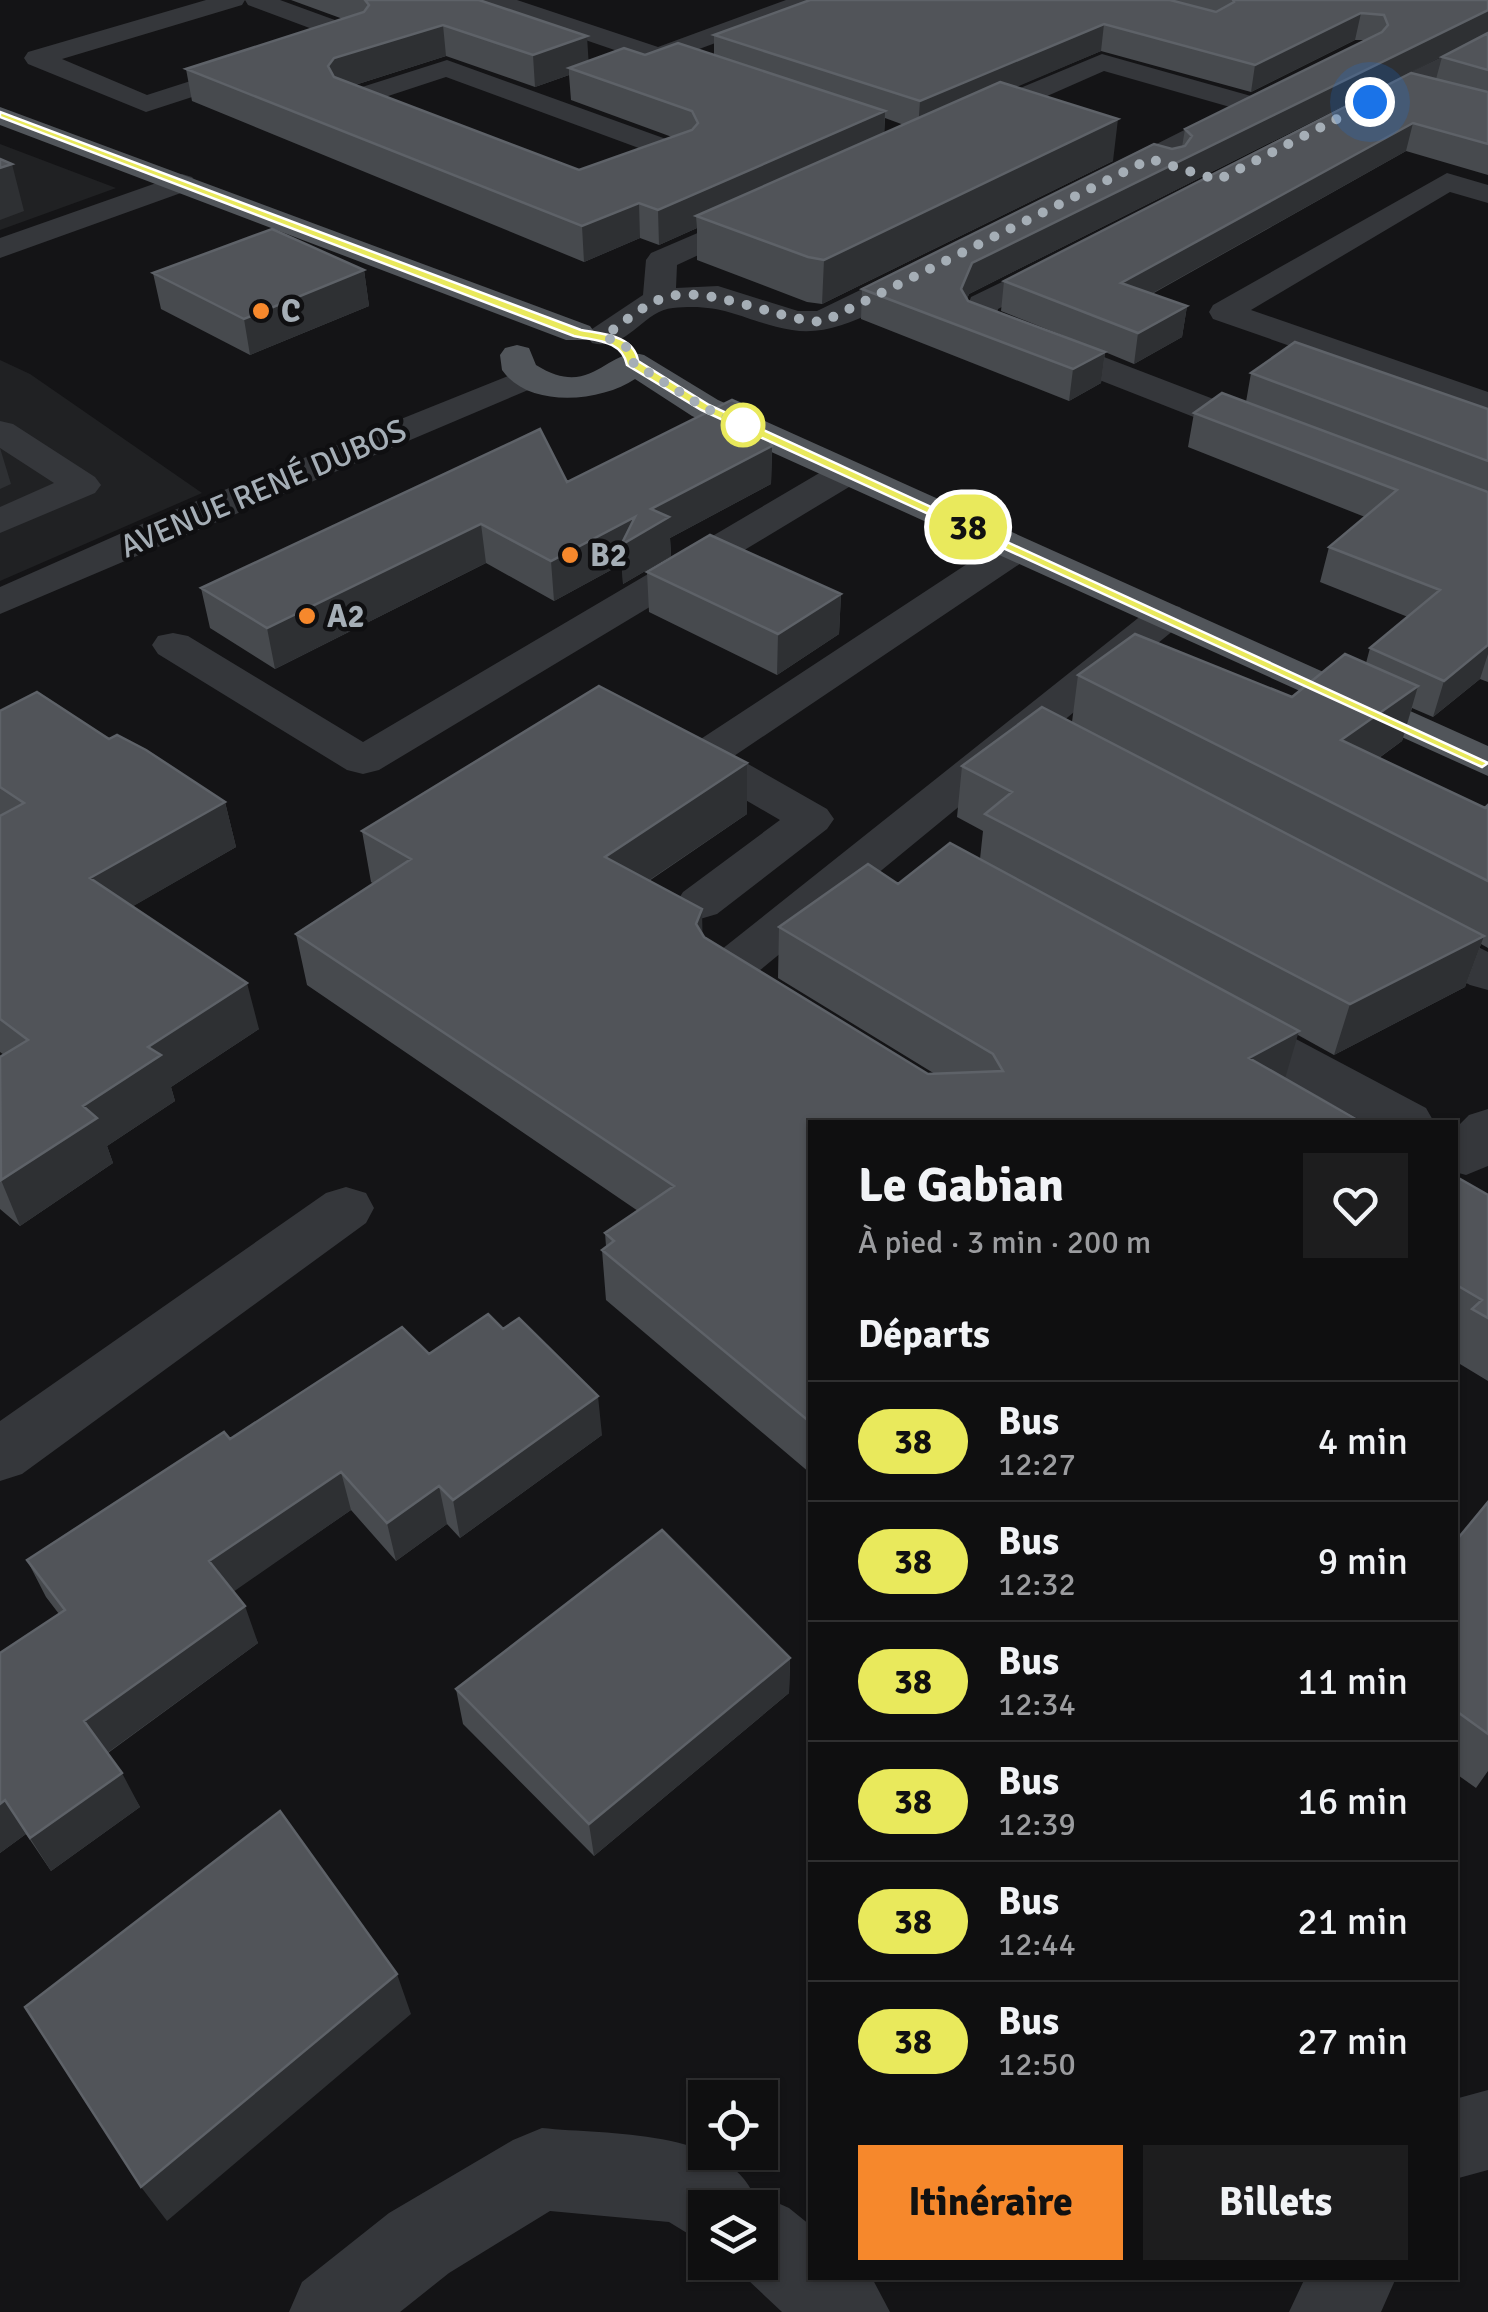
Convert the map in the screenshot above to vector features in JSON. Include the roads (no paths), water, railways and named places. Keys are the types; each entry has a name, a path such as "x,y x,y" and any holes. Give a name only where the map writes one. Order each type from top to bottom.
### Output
{"main road":[{"path":"0,114 626,347 632,362 705,408 1488,764"},
{"path":"418,272 522,366 562,386 583,386 705,408"},
{"path":"522,366 540,340 591,335"},
{"path":"583,386 616,378 632,362"}],"street":[{"path":"139,0 180,16"},
{"path":"233,0 37,58 146,104 356,36 257,0"},
{"path":"492,0 751,86"},
{"path":"622,68 809,0"},
{"path":"1334,121 1488,42"},
{"path":"964,123 1102,62 1254,105"},
{"path":"535,100 680,154 582,192 350,100 447,68 535,100 570,87"},
{"path":"1081,193 1300,82"},
{"path":"1400,87 1435,96"},
{"path":"994,109 1028,120"},
{"path":"1115,148 1184,170"},
{"path":"0,249 182,182"},
{"path":"1488,194 1448,182 1225,312 1488,404"},
{"path":"659,299 662,260 799,198"},
{"path":"1100,242 982,304 979,321 1301,446"},
{"path":"591,335 659,299 718,296 795,321 823,322 960,253"},
{"name":"AVENUE RENÉ DUBOS","path":"0,602 522,366"},
{"path":"0,432 82,486 0,521"},
{"path":"172,645 363,761 846,474"},
{"path":"700,903 812,819 703,757 1016,549"},
{"path":"805,1023 725,973 889,840 1042,738 1166,616"},
{"path":"889,840 941,868"},
{"path":"1368,910 1488,972"},
{"path":"1183,1000 1403,1120"},
{"path":"1458,1151 1466,1155 1488,1129"},
{"path":"0,1454 346,1208"},
{"path":"1458,2139 1488,2130"},
{"path":"332,2312 419,2244 542,2170 684,2183 694,2190"},
{"path":"778,2253 808,2278"},
{"path":"810,2280 847,2312"},
{"path":"1332,2312 1353,2280"}],"place":[{"name":"C","path":"261,311"},
{"name":"B2","path":"570,555"},
{"name":"A2","path":"307,616"}]}
